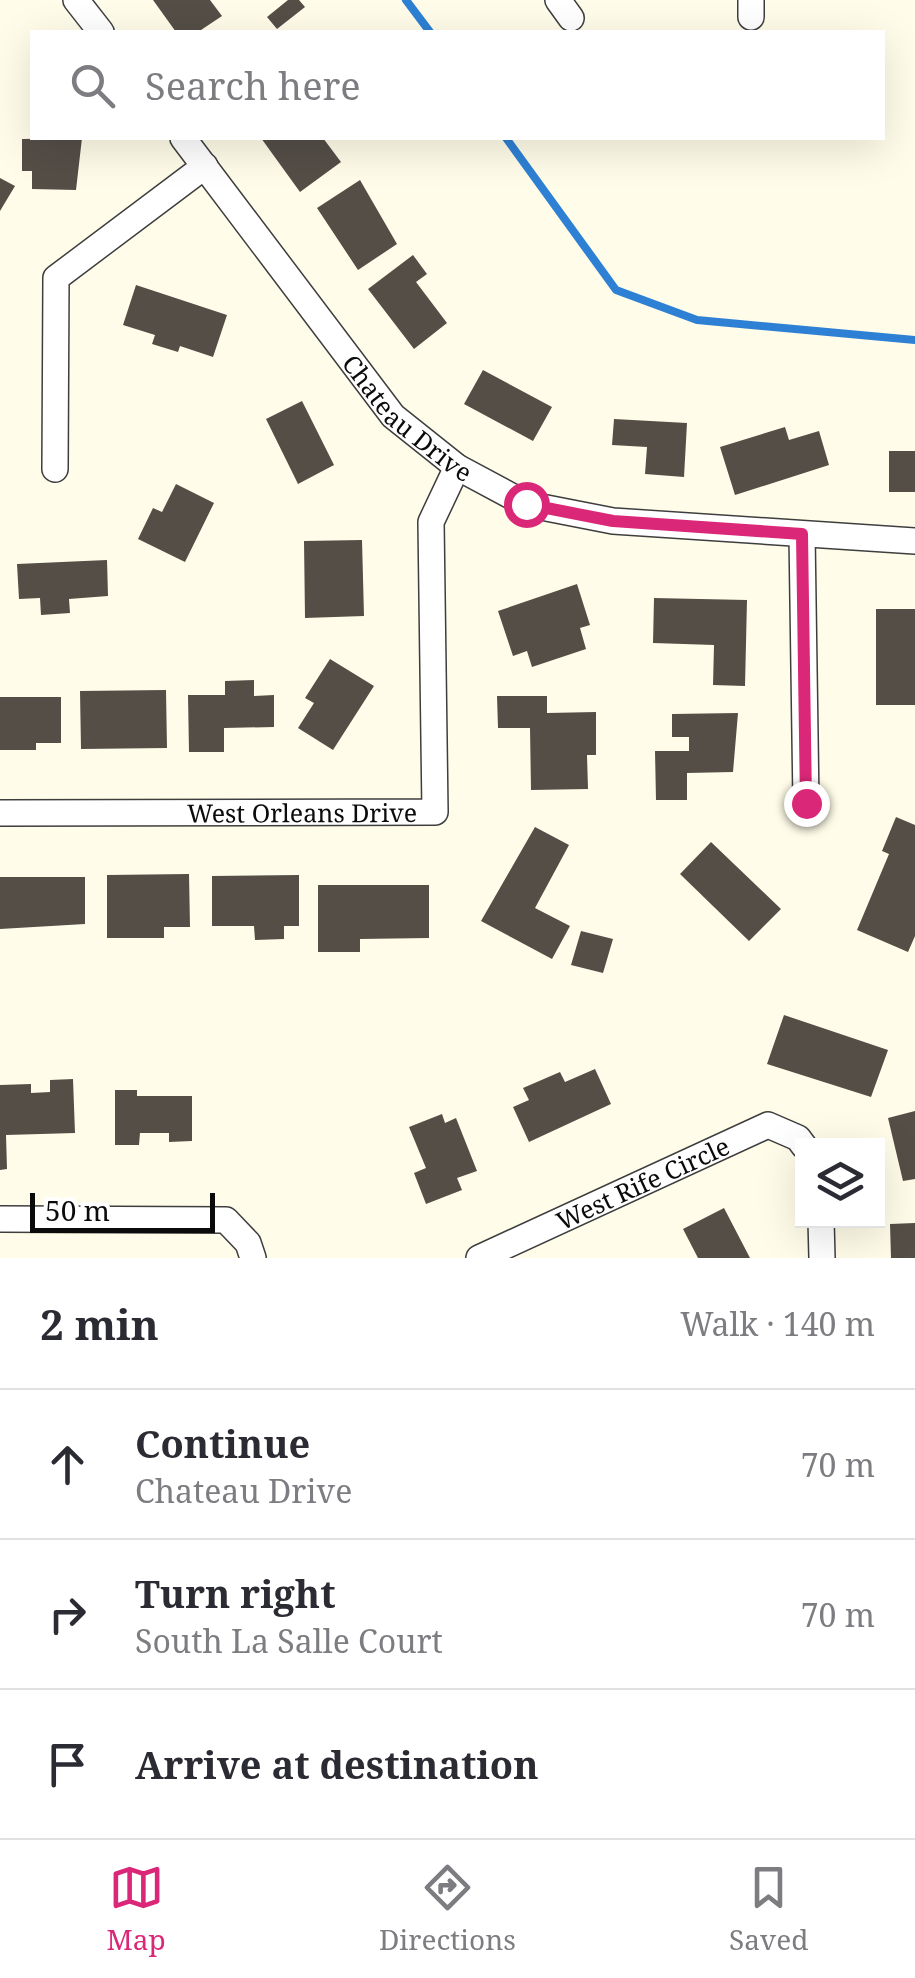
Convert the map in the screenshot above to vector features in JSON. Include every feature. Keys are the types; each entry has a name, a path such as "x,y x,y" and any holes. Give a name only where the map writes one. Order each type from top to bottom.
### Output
{"street":[{"path":"76,0 99,30"},
{"name":"Chateau Drive","path":"184,140 393,416 458,467 526,504 613,521 915,541"},
{"path":"55,470 56,278 205,166"},
{"name":"West Orleans Drive","path":"0,813 436,812 431,522 458,467"},
{"path":"802,534 806,803"},
{"name":"West Rife Circle","path":"480,1258 768,1125 798,1138"},
{"path":"0,1219 226,1220 251,1251"},
{"path":"821,1228 822,1258"}],"building":[{"path":"153,0 210,0 222,16 201,30 175,30"},
{"path":"288,0 299,0 305,7 277,29 267,17"},
{"path":"22,139 82,140 76,190 32,189 32,171 22,171"},
{"path":"262,140 324,140 341,162 300,192"},
{"path":"0,178 15,186 0,211"},
{"path":"360,180 397,244 358,270 317,208"},
{"path":"413,255 427,274 416,282 447,323 414,349 368,289"},
{"path":"136,285 227,315 213,357 180,346 178,352 152,344 155,335 123,325"},
{"path":"483,370 552,407 533,441 464,404"},
{"path":"302,401 334,465 298,484 266,419"},
{"path":"614,419 687,423 684,477 645,474 647,447 612,445"},
{"path":"785,427 789,440 819,431 829,465 735,495 720,447"},
{"path":"889,451 915,451 915,492 889,492"},
{"path":"176,484 214,503 185,562 138,539 153,508 162,512"},
{"path":"362,540 364,616 305,618 304,541"},
{"path":"107,560 108,596 69,599 70,613 41,615 40,598 19,599 17,564"},
{"path":"577,584 590,625 580,628 586,649 532,667 527,651 513,656 498,611"},
{"path":"654,598 747,600 745,686 713,685 714,645 653,643"},
{"path":"876,609 915,609 915,705 876,705"},
{"path":"330,659 374,686 333,750 298,728 314,703 305,698"},
{"path":"254,680 254,696 274,695 274,727 224,728 224,752 189,752 188,695 225,695 225,681"},
{"path":"166,690 167,748 81,749 80,691"},
{"path":"497,696 547,696 547,713 596,712 596,755 587,755 588,789 531,790 530,728 498,728"},
{"path":"0,697 61,697 61,743 36,743 36,750 0,750"},
{"path":"738,713 733,772 687,773 687,800 656,800 655,751 689,751 689,737 672,737 672,714"},
{"path":"896,817 915,825 915,936 908,952 857,930 889,854 882,851"},
{"path":"535,827 569,845 535,908 570,926 552,959 481,921"},
{"path":"711,842 781,909 749,941 680,874"},
{"path":"189,874 190,927 164,927 164,938 107,938 107,875"},
{"path":"299,875 299,926 284,926 284,939 255,940 254,926 212,926 212,876"},
{"path":"0,877 85,877 85,924 0,929"},
{"path":"318,885 429,885 429,938 360,939 360,952 318,952"},
{"path":"581,931 613,939 603,973 571,965"},
{"path":"784,1015 888,1050 871,1097 767,1064"},
{"path":"595,1069 611,1104 529,1142 513,1107 529,1100 523,1088 560,1072 565,1082"},
{"path":"73,1079 75,1133 6,1135 7,1169 0,1170 0,1085 31,1084 31,1093 50,1092 50,1080"},
{"path":"115,1090 137,1090 137,1096 192,1096 192,1141 169,1142 169,1133 140,1133 139,1145 115,1145"},
{"path":"915,1111 915,1179 903,1181 888,1118"},
{"path":"442,1114 445,1123 456,1118 477,1171 457,1178 462,1190 426,1204 414,1173 426,1168 409,1127"},
{"path":"724,1208 750,1258 698,1258 683,1229"},
{"path":"915,1223 915,1258 891,1258 890,1224"}],"waterway":[{"path":"406,0 428,30"},
{"path":"507,140 616,290 697,320 915,340"}],"route":[{"path":"526,504 613,521 802,534 806,803"}]}
